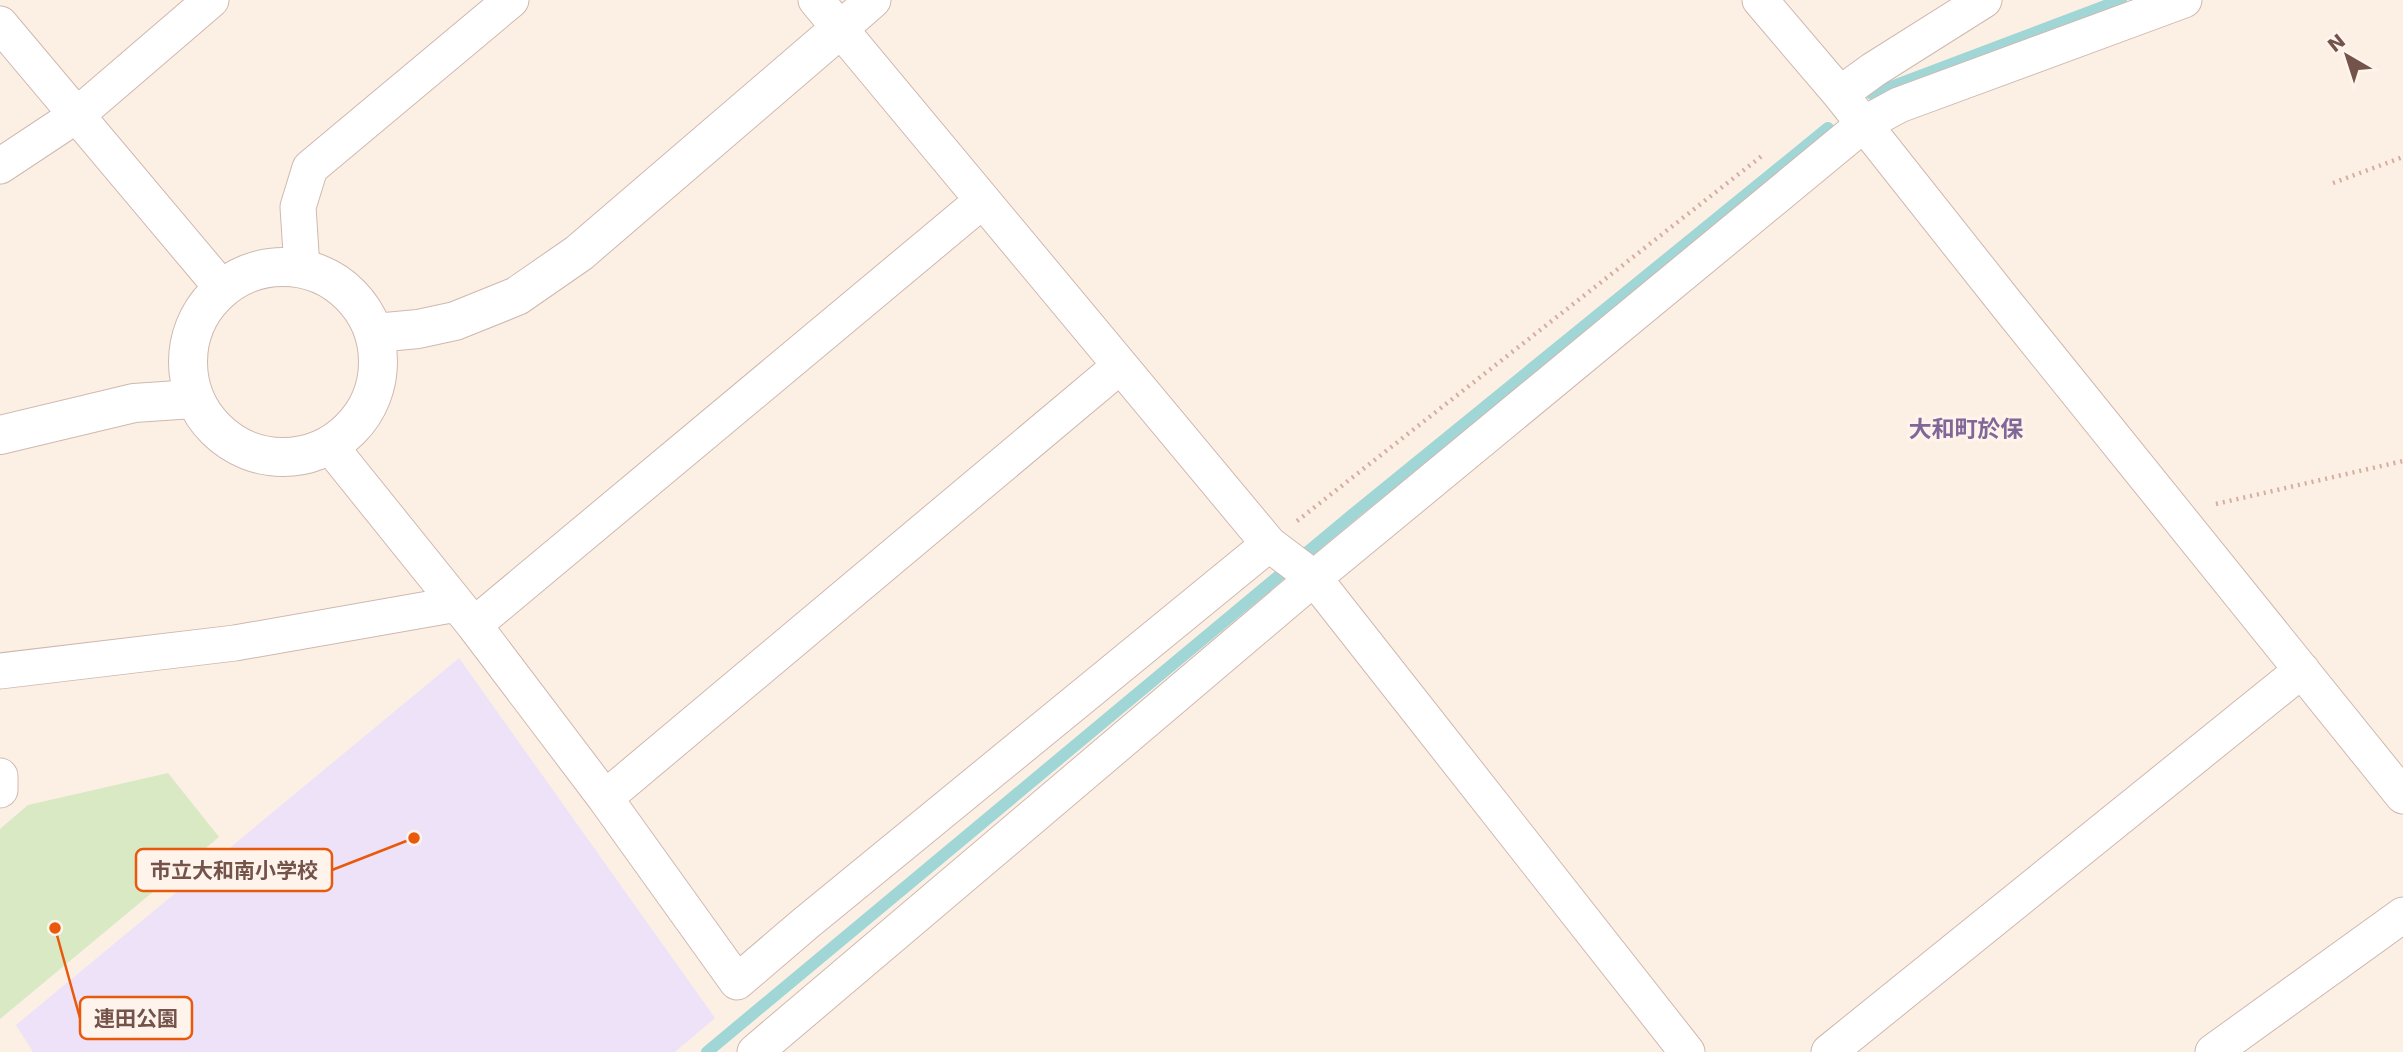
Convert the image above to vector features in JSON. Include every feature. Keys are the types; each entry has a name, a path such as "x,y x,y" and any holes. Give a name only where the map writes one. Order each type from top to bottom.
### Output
{"street":[{"path":"0,166 77,115 211,0"},
{"path":"302,268 298,207 310,168 511,0"},
{"path":"375,333 418,329 455,321 517,296 579,253 828,14 873,0"},
{"path":"1760,0 1840,94 2403,796"},
{"path":"1840,94 1984,0"},
{"path":"330,446 466,615 605,798 737,982 806,923 1293,562 1864,124 1899,106 2184,0"},
{"path":"828,14 1120,366 1293,562 1687,1052"},
{"path":"0,24 222,288"},
{"path":"0,671 466,615 982,201"},
{"path":"274,266 302,268 326,276 347,290 363,310 375,333 379,366 372,397 355,425 330,446 299,457 267,457 236,447 211,426 193,399 187,370 190,339 202,311 222,288 246,274 274,266"},
{"path":"605,798 1120,366"},
{"path":"0,435 134,403 193,399"},
{"path":"769,1048 1293,562"},
{"path":"1829,1052 2302,670"},
{"path":"0,776 0,790"},
{"path":"2213,1052 2403,915"}],"path":[{"path":"1293,562 1763,154"},
{"path":"2333,183 2403,157"},
{"path":"2176,514 2403,461"}],"shaded area":[{"path":"459,658 715,1018 675,1052 33,1052 16,1025"}],"green space":[{"path":"168,773 219,837 0,1019 0,829 28,805"}],"waterway":[{"path":"1872,94 2121,0"},
{"path":"707,1052 1358,510 1828,128"}],"place":[{"name":"市立大和南小学校","path":"414,838"},
{"name":"連田公園","path":"55,928"}],"district":[{"name":"大和町於保","path":"1966,429"}]}
